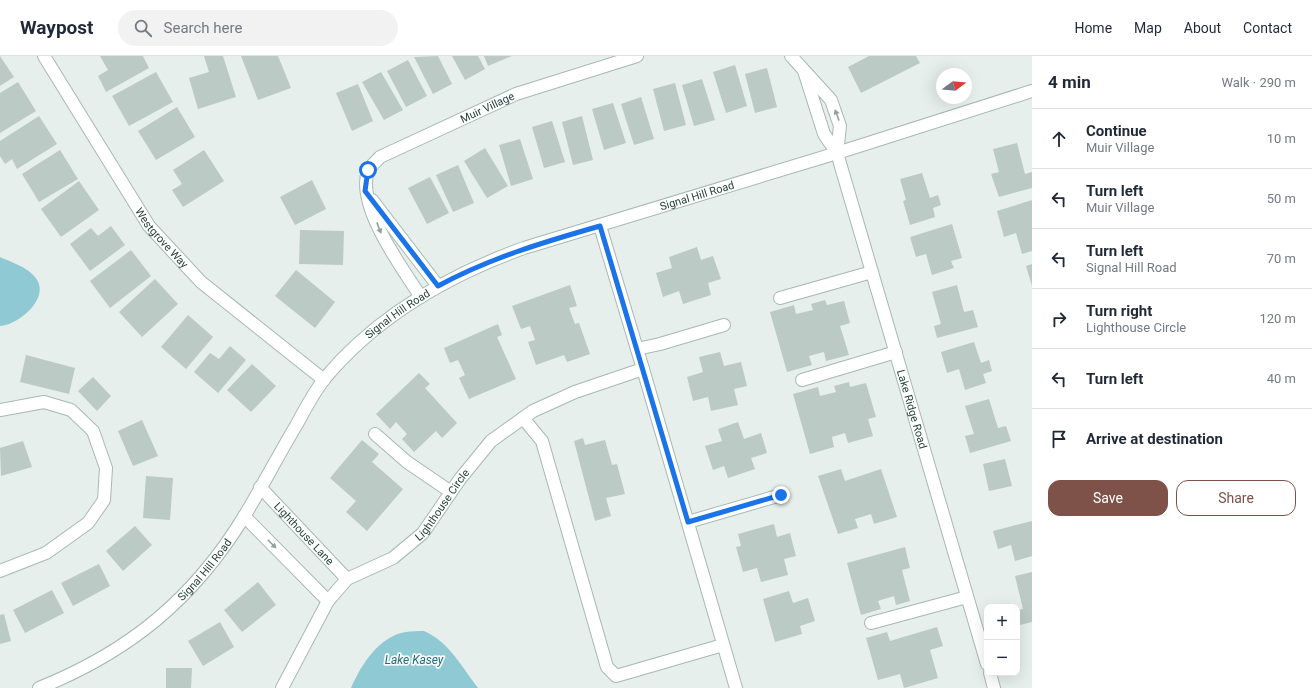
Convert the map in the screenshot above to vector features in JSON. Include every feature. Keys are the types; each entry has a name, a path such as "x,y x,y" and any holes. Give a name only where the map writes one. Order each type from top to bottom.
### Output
{"street":[{"name":"Westgrove Way","path":"44,56 149,226 201,282 324,380"},
{"name":"Muir Village","path":"421,297 384,241 365,191 368,170 380,158 516,94 637,56"},
{"name":"Lake Ridge Road","path":"791,56 831,100 840,126 837,153"},
{"name":"Lake Ridge Road","path":"804,71 824,134 837,153 984,654"},
{"name":"Signal Hill Road","path":"39,688 67,676 117,648 170,609 196,583 244,516 324,380 342,359 367,336 438,286 490,260 524,248 837,153 1032,91"},
{"path":"365,191 438,286"},
{"path":"600,226 736,688"},
{"path":"780,298 872,272"},
{"path":"637,348 660,344 724,325"},
{"path":"802,380 896,352"},
{"name":"Lighthouse Circle","path":"282,688 328,601 347,579 393,558 423,533 451,492 491,441 533,411 575,392 643,370"},
{"path":"0,410 44,402 71,410 93,431 106,468 104,500 88,523 46,553 0,571"},
{"path":"523,418 542,441 607,667 616,676 723,645"},
{"path":"375,434 407,462 451,492"},
{"name":"Lighthouse Lane","path":"260,487 347,579"},
{"path":"688,522 781,495"},
{"path":"244,516 328,601"},
{"path":"871,623 967,597"},
{"path":"991,676 994,688"}],"water":[{"path":"0,257 19,265 32,273 39,285 39,293 31,309 24,315 16,321 0,326"},
{"name":"Lake Kasey","path":"424,631 448,648 478,688 351,688 360,670 379,645 396,635 408,632"}],"building":[{"path":"0,56 14,77 0,86"},
{"path":"100,56 143,56 149,68 106,92 98,76 108,70"},
{"path":"204,56 223,56 236,97 198,109 189,78 209,72"},
{"path":"241,56 278,56 291,88 258,100"},
{"path":"438,56 452,84 433,94 414,57"},
{"path":"452,56 478,56 485,69 465,80"},
{"path":"484,56 512,56 488,66"},
{"path":"869,56 916,56 920,63 861,93 848,67"},
{"path":"408,60 427,96 406,107 387,71"},
{"path":"735,65 747,106 726,113 713,72"},
{"path":"767,68 777,107 755,113 745,74"},
{"path":"156,72 173,102 129,126 112,96"},
{"path":"381,72 403,110 384,120 362,82"},
{"path":"702,79 715,120 694,126 682,85"},
{"path":"18,82 36,111 0,133 0,93"},
{"path":"675,83 686,125 664,131 653,89"},
{"path":"358,84 373,121 352,131 336,93"},
{"path":"641,97 654,139 634,145 621,104"},
{"path":"613,103 626,143 604,150 592,109"},
{"path":"177,107 195,137 156,160 138,131"},
{"path":"39,116 57,144 17,169 12,159 5,164 0,156 0,141"},
{"path":"582,116 593,160 573,165 562,122"},
{"path":"552,121 565,162 544,168 532,127"},
{"path":"520,139 533,179 511,186 499,145"},
{"path":"1017,143 1025,174 1032,172 1032,188 999,197 991,174 999,172 993,149"},
{"path":"485,148 508,186 487,198 464,161"},
{"path":"60,150 78,179 39,202 22,174"},
{"path":"204,150 224,181 183,207 172,190 182,184 173,170"},
{"path":"458,165 474,203 453,212 436,175"},
{"path":"922,173 930,198 938,195 941,205 933,208 935,217 910,225 903,201 906,200 900,179"},
{"path":"430,177 449,213 427,224 408,188"},
{"path":"312,180 326,209 295,225 280,197"},
{"path":"79,181 99,210 61,237 41,209"},
{"path":"1032,200 1032,251 1022,254 1016,233 1004,237 997,211"},
{"path":"952,224 962,258 951,261 954,268 932,275 926,254 916,257 910,237"},
{"path":"111,226 125,245 90,271 70,244 91,228 98,236"},
{"path":"300,230 344,231 343,265 299,264"},
{"path":"697,247 701,260 713,256 721,279 708,283 711,295 683,304 679,291 663,297 656,273 672,268 669,257"},
{"path":"131,250 151,276 110,308 90,281"},
{"path":"1032,264 1032,286 1026,266"},
{"path":"296,270 335,302 315,328 275,296"},
{"path":"155,279 178,304 142,337 119,312"},
{"path":"570,285 577,306 569,308 575,324 579,323 590,354 567,362 564,355 536,365 528,342 535,340 530,326 521,329 512,306"},
{"path":"957,285 964,312 973,310 978,327 937,338 934,326 941,324 932,292"},
{"path":"825,300 827,305 844,301 850,323 840,326 849,355 826,361 824,352 809,356 812,365 787,372 770,312 794,305 796,314 813,310 811,304"},
{"path":"188,315 213,337 186,369 161,347"},
{"path":"498,324 502,335 497,337 516,379 469,399 459,378 465,375 458,360 450,363 444,348"},
{"path":"974,342 981,363 989,360 992,371 983,374 986,383 965,390 959,369 947,373 941,352"},
{"path":"230,346 246,360 218,393 194,372 210,353 219,359"},
{"path":"720,352 724,366 741,362 747,386 734,389 738,405 711,411 708,397 693,401 687,377 703,372 699,357"},
{"path":"26,355 75,368 69,394 20,382"},
{"path":"252,364 276,386 251,412 227,390"},
{"path":"419,373 430,384 425,388 457,423 442,438 436,431 414,452 402,439 407,434 396,422 390,429 376,414"},
{"path":"93,377 111,396 97,411 78,391"},
{"path":"849,382 850,387 866,383 876,417 868,419 873,436 848,443 845,433 832,437 834,447 810,454 793,394 818,387 820,396 836,392 834,386"},
{"path":"989,399 998,428 1006,426 1011,441 970,453 965,436 974,434 965,406"},
{"path":"142,420 158,456 133,466 118,431"},
{"path":"738,422 744,439 761,433 767,453 751,458 755,469 728,478 724,466 713,470 705,446 722,441 718,429"},
{"path":"583,438 585,445 605,440 612,465 617,464 625,494 606,498 611,516 595,521 574,441"},
{"path":"362,440 379,454 372,462 403,489 367,531 346,512 356,501 330,478"},
{"path":"23,441 32,467 1,476 0,448"},
{"path":"1005,459 1012,486 989,491 983,464"},
{"path":"841,469 845,481 881,469 897,517 874,524 871,514 855,519 858,528 838,534 818,476"},
{"path":"146,476 173,478 170,520 143,518"},
{"path":"1032,521 1032,556 1015,561 1011,545 998,549 993,531"},
{"path":"774,524 777,537 790,533 796,556 784,559 788,575 761,582 757,568 743,572 736,547 741,546 738,534"},
{"path":"135,526 152,545 123,571 106,551"},
{"path":"905,547 910,568 902,570 910,601 896,605 894,596 878,601 881,609 861,615 847,563"},
{"path":"99,564 110,586 73,606 61,583"},
{"path":"1032,572 1032,622 1020,625 1020,610 1023,609 1015,576"},
{"path":"258,582 276,605 242,632 224,610"},
{"path":"52,590 64,613 25,633 13,610"},
{"path":"789,591 793,603 808,598 815,621 800,626 802,634 775,642 763,599"},
{"path":"4,614 11,641 0,644 0,615"},
{"path":"220,622 234,647 203,666 188,641"},
{"path":"937,627 943,646 930,650 938,678 904,688 900,674 878,680 866,638 887,632 890,641"},
{"path":"166,668 192,668 191,688 166,688"}],"route":[{"path":"368,170 365,191 438,286 461,273 490,260 524,248 600,226 688,522 781,495"}]}
